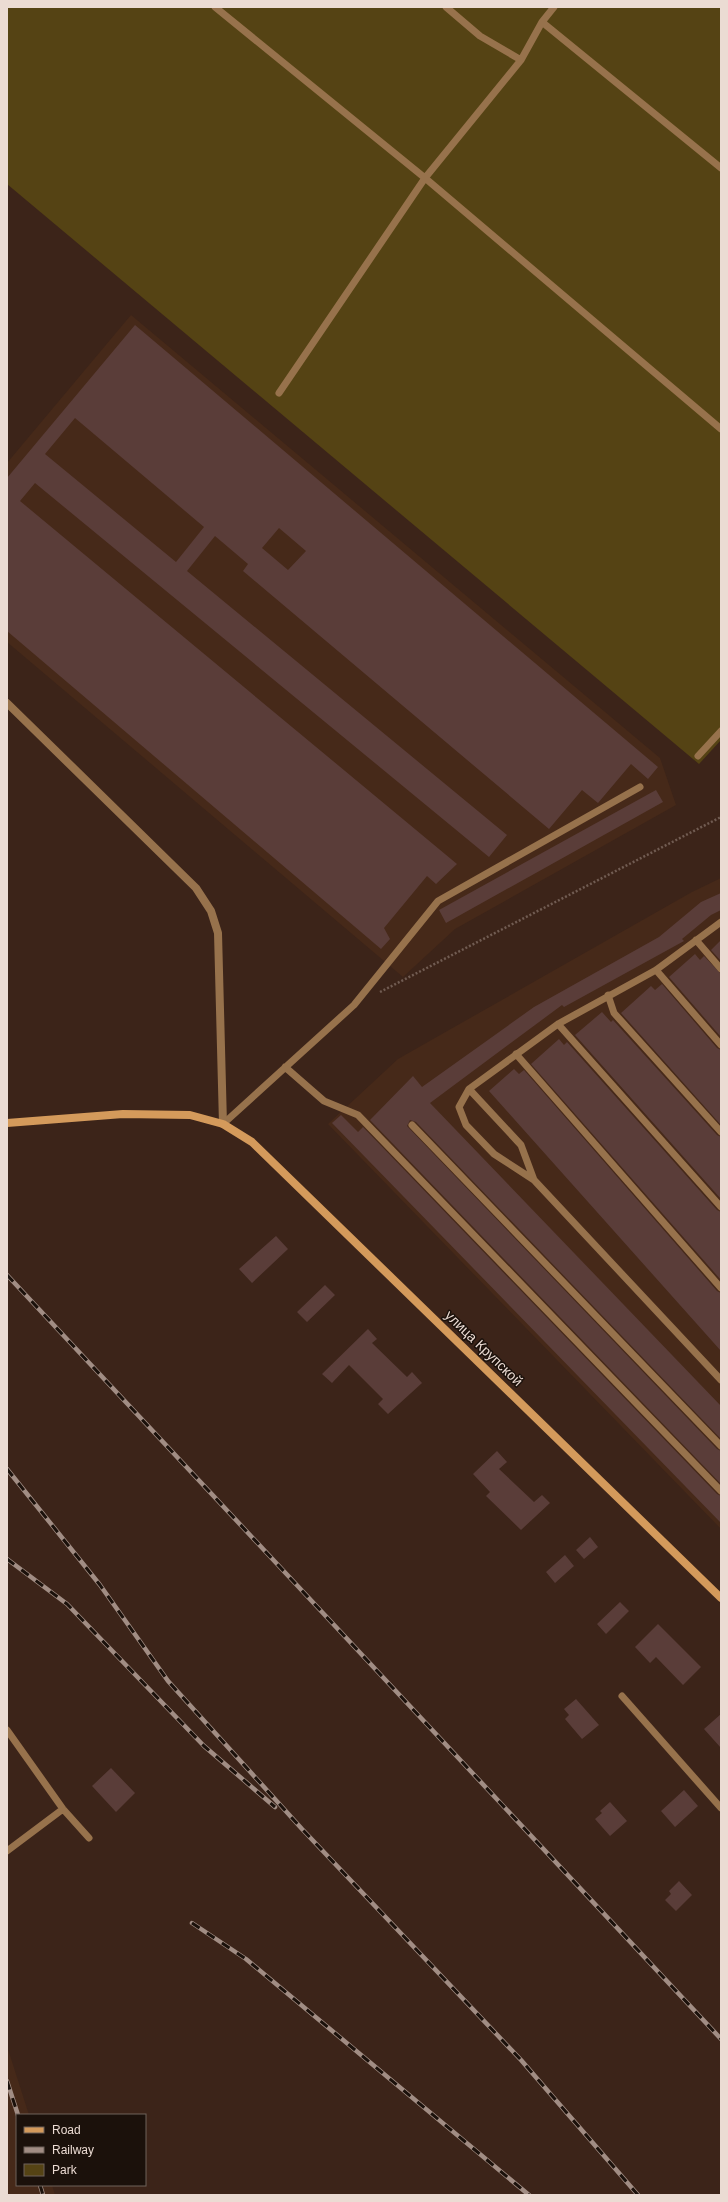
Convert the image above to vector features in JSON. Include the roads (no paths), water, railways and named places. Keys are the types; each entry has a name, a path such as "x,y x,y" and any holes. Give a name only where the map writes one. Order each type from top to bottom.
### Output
{"main road":[{"name":"улица Крупской","path":"7,1123 123,1114 190,1115 223,1124 252,1142 320,1206 721,1598"}],"street":[{"path":"7,703 196,888 211,911 218,933 223,1124"}],"lane":[{"path":"216,7 425,178 721,428"},
{"path":"446,7 480,36 521,60"},
{"path":"279,393 425,178 521,60 542,22 554,7"},
{"path":"542,22 721,168"},
{"path":"698,756 721,731"},
{"path":"223,1124 354,1005 438,901 640,788"},
{"path":"721,922 656,970 608,995 558,1024 469,1088 458,1107 466,1125 494,1154 534,1180 721,1380"},
{"path":"696,940 721,968"},
{"path":"656,970 721,1045"},
{"path":"608,995 614,1013 721,1132"},
{"path":"558,1024 721,1207"},
{"path":"516,1054 721,1288"},
{"path":"285,1067 324,1101 358,1115 721,1492"},
{"path":"469,1088 521,1145 534,1180"},
{"path":"412,1125 721,1446"},
{"path":"622,1696 721,1808"},
{"path":"7,1730 63,1809 90,1838"},
{"path":"7,1851 63,1809"}],"railway":[{"path":"7,1275 721,2039"},
{"path":"7,1469 100,1585 168,1681 302,1829 521,2060 638,2195"},
{"path":"7,1559 67,1604 204,1746 275,1807"},
{"path":"192,1923 246,1959 529,2195"},
{"path":"7,2081 18,2114"},
{"path":"40,2186 43,2195"}]}
